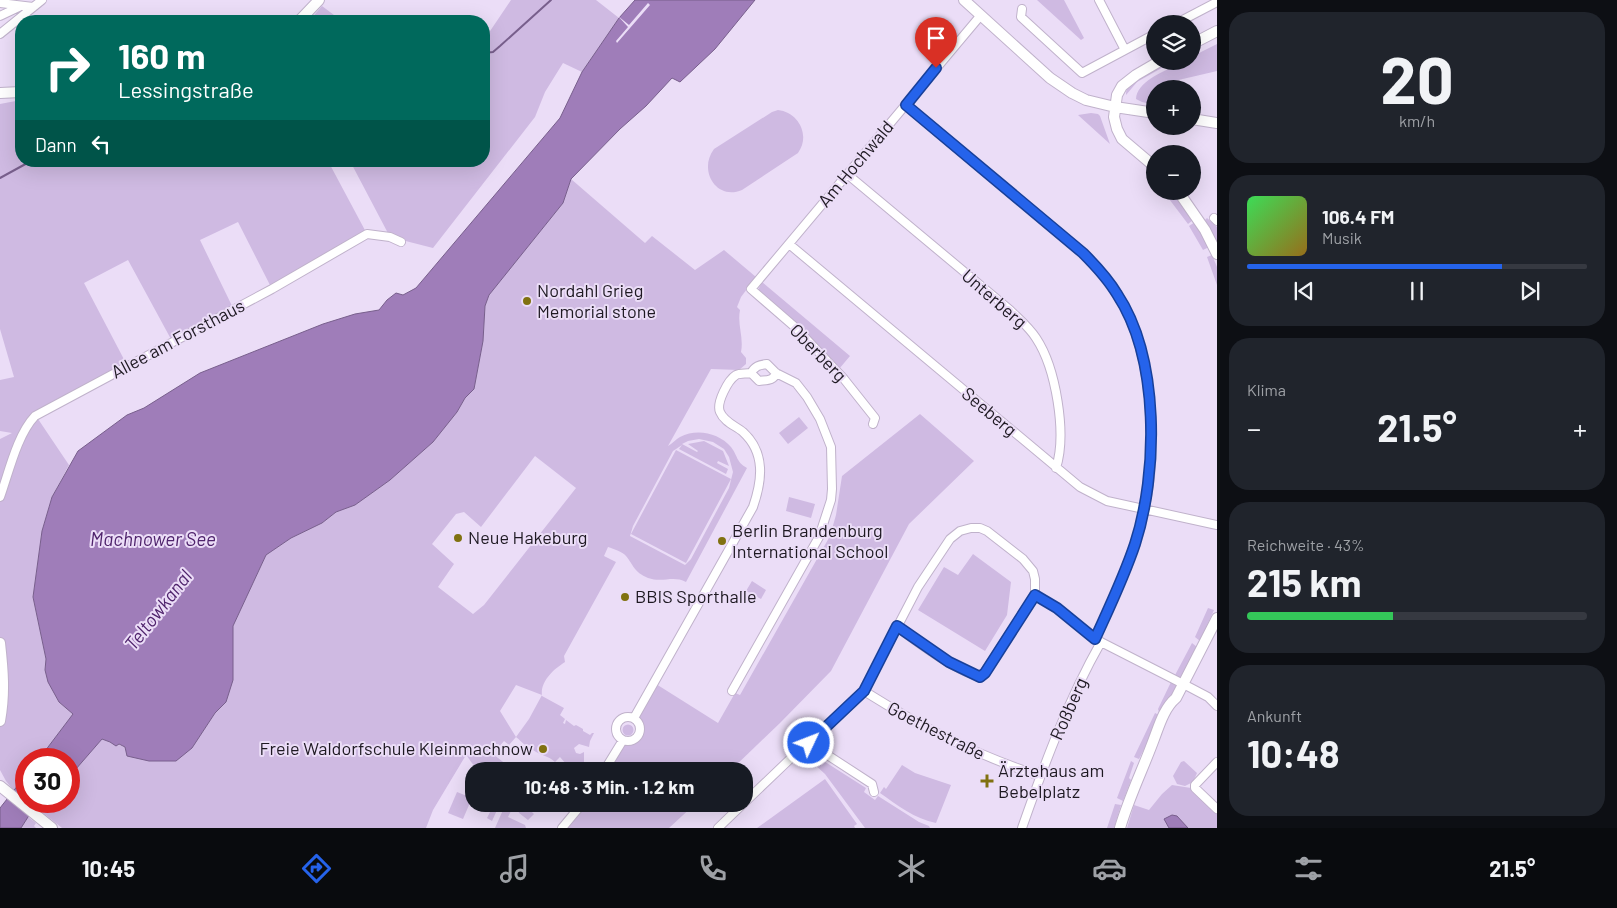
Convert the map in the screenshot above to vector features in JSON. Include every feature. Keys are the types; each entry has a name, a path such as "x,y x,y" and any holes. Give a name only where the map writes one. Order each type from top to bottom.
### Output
{"street":[{"path":"23,15 42,0"},
{"path":"305,15 319,0"},
{"path":"964,0 1062,87 1086,100 1146,112"},
{"path":"1099,0 1125,50"},
{"path":"1192,15 1217,2"},
{"path":"0,3 33,7"},
{"path":"0,16 21,6"},
{"path":"1022,9 1021,17 1082,73 1146,39"},
{"name":"Am Hochwald","path":"751,289 981,15"},
{"path":"0,34 15,22"},
{"path":"1201,39 1217,31"},
{"path":"1146,69 1124,84 1118,91 1114,120 1118,132 1128,145 1146,160"},
{"path":"0,94 15,93"},
{"name":"Roßberg","path":"906,105 1083,253 1095,266 1118,295 1136,336 1142,355 1148,391 1151,425 1151,461 1144,509 1135,544 1098,640 1040,776 1022,828"},
{"path":"1201,120 1217,123"},
{"name":"Unterberg","path":"847,174 1010,310 1027,326 1036,338 1047,359 1054,381 1059,409 1060,449 1056,468"},
{"path":"1184,200 1205,230 1217,254"},
{"name":"Allee am Forsthaus","path":"0,497 23,434 35,416 249,301 367,234 390,237 401,242"},
{"name":"Seeberg","path":"789,244 1074,483 1107,501 1217,525"},
{"name":"Oberberg","path":"751,289 796,328 844,379 875,418 873,424"},
{"path":"634,718 695,608 746,522 757,496 761,468 759,457 752,442 743,432 726,420 720,412 719,400 735,376 751,373 760,364 767,364 776,373 796,383 820,419 830,441 832,455 833,480 831,500 819,537 732,691"},
{"path":"751,373 759,381 771,379 776,373"},
{"path":"874,792 872,784 809,743 864,691 897,626 918,587 950,539 960,531 971,528 980,528 987,531 1029,565 1036,579 1035,595 985,673 980,677 949,662 897,626"},
{"path":"1035,595 1057,608 1098,640 1208,697 1217,706"},
{"path":"1120,828 1164,715 1176,698 1217,618"},
{"path":"0,643 4,680 3,707 0,721"},
{"name":"Goethestraße","path":"864,691 924,728 951,742 1040,776"},
{"path":"625,717 634,718 640,727 639,734 634,740 623,740 618,736 616,730 618,722 625,717"},
{"path":"610,762 623,740"},
{"path":"753,795 789,760"},
{"path":"1217,762 1195,785 1195,788 1217,809"},
{"path":"3,788 52,828"},
{"path":"562,828 575,812"},
{"path":"718,828 735,812"}],"shaded area":[{"path":"511,0 596,0 619,18 582,72 563,63 545,92 535,117 433,248 390,237 353,167 490,167 490,31"},
{"path":"1037,0 1064,0 1084,38 1081,40"},
{"path":"322,6 334,15 314,15"},
{"path":"1217,44 1217,71 1179,80 1149,80 1166,70 1201,70 1201,52"},
{"path":"1158,70 1137,82 1126,95 1130,84 1149,71"},
{"path":"1145,83 1146,103 1136,99 1137,93"},
{"path":"15,101 15,167 331,167 367,234 272,289 238,222 200,240 234,310 172,341 128,260 84,283 128,367 36,416 69,465 52,497 42,531 33,597 46,659 45,670 59,702 73,714 47,748 15,748 14,791 0,770 0,439 12,433 0,431 0,380 14,377 0,329 0,104"},
{"path":"778,110 791,115 800,125 803,139 798,153 742,190 724,191 717,187 712,182 708,166 714,149"},
{"path":"1091,113 1100,116 1110,144 1078,115"},
{"path":"571,179 645,243 652,236 695,270 724,250 756,277 741,297 737,307 740,310 741,352 746,358 746,364 739,370 711,369 668,446 687,434 707,433 726,442 739,461 747,468 686,582 677,579 658,580 643,576 625,555 608,547 604,556 616,562 564,656 565,662 556,668 545,680 542,695 516,685 500,711 516,737 509,745 504,741 493,754 503,762 471,762 466,755 433,810 426,828 62,828 43,813 80,813 80,764 102,739 125,747 192,748 215,713 226,702 233,654 233,626 266,555 291,538 322,523 336,512 355,505 390,480 433,442 457,412 465,398 474,389 483,341 485,306 489,295 563,203","holes":["699,439 713,442 724,449 729,457 733,472 729,488 691,559 685,565 630,536 633,526 673,451 682,445 679,449 726,474 728,469 717,463 718,461 729,466 723,451 704,441 688,444 697,452 682,444","535,456 576,488 484,605 473,614 438,587 454,564 432,544 456,514 464,512 481,527"]},
{"path":"1170,200 1179,200 1193,220 1188,224"},
{"path":"1207,218 1217,227 1217,243 1205,220"},
{"path":"1195,222 1209,247 1203,250 1189,226"},
{"path":"1212,255 1217,267 1217,285 1207,257"},
{"path":"762,282 850,356 839,369 801,328 758,290"},
{"path":"920,414 974,461 909,524 831,671 739,762 611,762 626,741 634,739 638,735 640,727 634,718 656,684 718,723 735,693 740,695 830,536 836,515 842,476"},
{"path":"799,417 808,428 788,444 779,433"},
{"path":"676,450 731,479 686,563 631,534"},
{"path":"789,497 815,504 811,518 786,511"},
{"path":"973,554 1011,582 1007,615 985,651 918,610 944,567 958,575"},
{"path":"752,581 766,590 761,599 746,591"},
{"path":"1208,608 1214,610 1200,641 1195,637"},
{"path":"1192,643 1197,647 1180,679 1174,677"},
{"path":"1171,682 1177,687 1163,713 1159,712 1158,709"},
{"path":"542,695 564,708 560,715 565,719 563,723 565,724 566,720 590,735 594,733 589,747 579,744 574,748 576,753 584,752 584,762 564,762 560,757 555,762 528,747 516,737 529,719"},
{"path":"1155,713 1161,716 1139,759 1134,757"},
{"path":"628,724 634,730 628,736 622,730"},
{"path":"808,747 810,748 808,751 866,788 864,792 875,800 878,796 930,828 865,828 825,774 803,754 802,752"},
{"path":"1131,761 1134,763 1129,778 1131,780 1123,801 1117,798"},
{"path":"1184,761 1197,773 1193,782 1185,786 1177,784 1173,776 1181,762"},
{"path":"902,765 915,773 951,785 936,823 914,815 880,793 884,787 886,789"},
{"path":"825,779 857,824 854,826 855,828 757,828"},
{"path":"1172,785 1191,788 1217,812 1217,828 1127,828 1134,805 1149,810"},
{"path":"457,792 465,795 466,812 463,819 448,813"},
{"path":"1115,804 1121,805 1114,828 1107,828"},
{"path":"490,812 496,812 492,821 487,818"},
{"path":"502,812 510,812 508,817 525,825 526,828 495,828"},
{"path":"532,812 534,814 528,820 519,813"},
{"path":"575,812 686,812 669,828 562,828"},
{"path":"28,817 36,823 34,826 36,828 21,828"}],"water":[{"name":"Machnower See","path":"635,0 755,0 715,49 680,82 672,78 571,179 563,203 489,295 485,306 483,341 474,389 465,398 457,412 433,442 390,480 355,505 336,512 322,523 291,538 266,555 233,626 233,680 226,702 215,713 192,748 176,761 149,761 127,756 125,747 119,744 116,746 102,739 80,764 80,748 47,748 73,714 59,702 48,682 45,670 46,659 33,597 42,531 52,497 78,451 127,415 144,408 200,373 323,324 355,314 379,310 396,293 403,295 416,288 560,118 582,72 619,18"},
{"path":"15,789 15,813 32,813 21,828 0,828 0,808"},
{"path":"1172,815 1177,816 1188,828 1169,828 1164,819"}],"pier":[{"path":"648,3 650,5 617,43 616,41 628,27 618,16 629,25"}],"waterway":[{"path":"490,52 493,52 551,0"},
{"path":"0,178 20,167"}],"place":[{"name":"Nordahl Grieg Memorial stone","path":"527,301"},
{"name":"Neue Hakeburg","path":"458,538"},
{"name":"Berlin Brandenburg International School","path":"722,541"},
{"name":"BBIS Sporthalle","path":"625,597"},
{"name":"Freie Waldorfschule Kleinmachnow","path":"543,749"},
{"name":"Ärztehaus am Bebelplatz","path":"987,781"}],"route":[{"path":"809,743 864,691 897,626 949,662 980,677 985,673 1035,595 1057,608 1095,639 1123,577 1135,544 1144,509 1151,461 1151,425 1142,355 1127,313 1118,295 1083,253 906,105 936,68"}],"water label":[{"name":"Teltowkanal","path":"158,610"}]}
